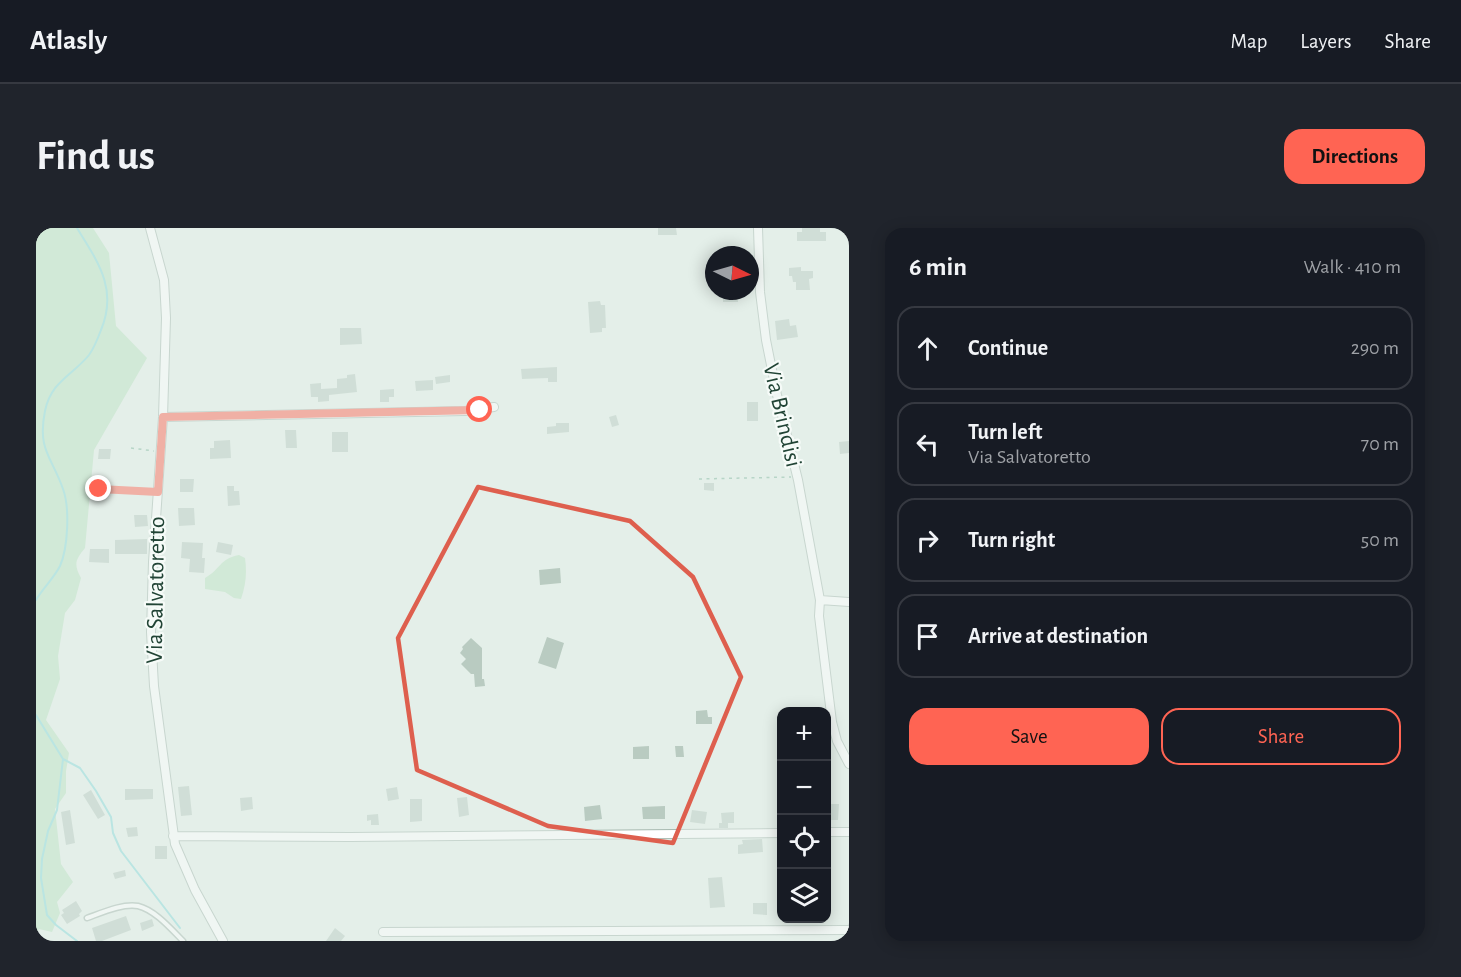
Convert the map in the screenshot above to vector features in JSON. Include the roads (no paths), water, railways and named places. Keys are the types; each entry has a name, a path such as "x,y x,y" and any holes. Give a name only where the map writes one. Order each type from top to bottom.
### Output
{"street":[{"name":"Via Salvatoretto","path":"150,228 161,265 165,297 166,340 153,562 152,663 176,849 189,878 224,941"},
{"name":"Via Brindisi","path":"758,228 760,292 766,340 798,477 820,600 824,669 832,722 837,741 849,764"},
{"path":"163,417 465,411 494,407"},
{"path":"820,600 849,602"},
{"path":"831,832 849,832"},
{"path":"173,836 362,837 777,833"},
{"path":"383,932 849,930"}],"lane":[{"path":"87,918 138,906 158,918 183,941"}],"waterway":[{"path":"36,600 60,566 65,549 67,528 67,507 63,489 44,444 45,411 57,385 83,362 93,349 106,315 107,302 103,276 77,228"},
{"path":"36,715 63,759 57,810 48,831 42,859 41,878 47,915 77,941"},
{"path":"63,759 80,768 96,791 111,817 113,833 121,851 180,928"}]}
